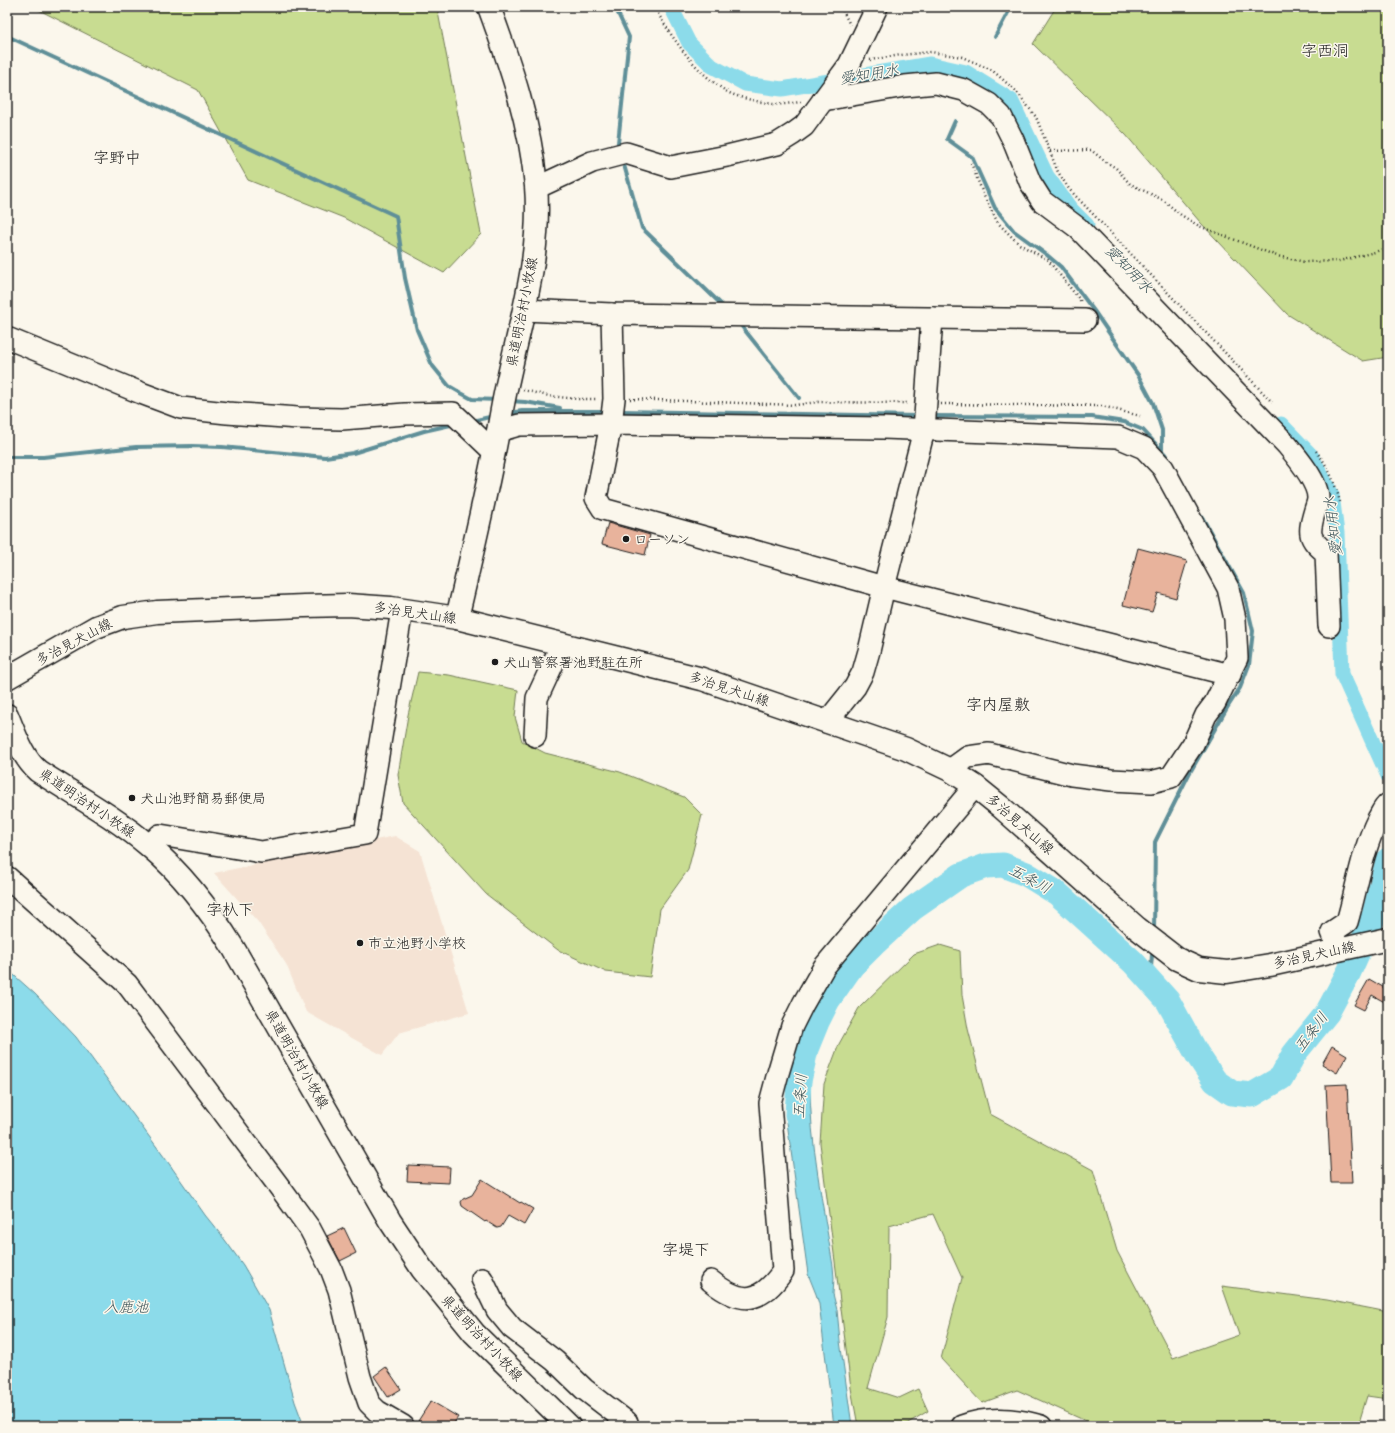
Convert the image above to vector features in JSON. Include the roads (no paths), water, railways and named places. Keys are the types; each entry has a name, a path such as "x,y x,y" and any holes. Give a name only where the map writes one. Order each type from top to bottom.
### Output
{"main road":[{"name":"県道明治村小牧線","path":"456,618 476,541 524,310 534,250 536,219 536,188 529,136 521,101 489,7"},
{"name":"多治見犬山線","path":"7,678 96,627 123,617 156,612 304,606 348,606 402,610 456,618 702,679 906,749 950,770 975,786 1001,807 1136,928 1177,959 1199,969 1227,972 1270,965 1387,940"},
{"name":"県道明治村小牧線","path":"7,715 28,761 38,771 109,817 149,846 192,889 220,927 390,1221 422,1269 474,1333 569,1426"},
{"path":"7,754 38,771"}],"street":[{"path":"536,188 592,162 626,153 671,167 777,144 804,126 851,62 877,7"},
{"path":"826,96 936,83 964,90 989,104 1001,116 1013,140 1030,182 1042,201 1078,228 1287,445 1304,466 1316,488 1318,498 1312,518 1310,535 1314,543 1326,553 1329,626"},
{"path":"524,310 612,314 1085,320"},
{"path":"612,314 613,411 596,498 603,509 884,587 1230,675"},
{"path":"827,722 855,687 863,672 925,416 932,318"},
{"path":"7,338 181,408 227,413 298,418 342,418 452,413 471,430 497,436 519,425 613,411 883,428 925,416 1118,437 1144,448 1163,468 1228,588 1235,619 1237,658 1215,703 1206,715 1193,744 1171,777 1152,782 1111,780 1072,775 989,754 968,757 950,770"},
{"path":"149,846 160,835 261,852 365,834 402,610"},
{"path":"535,736 537,698 562,644"},
{"path":"711,1281 724,1292 738,1297 753,1298 767,1290 775,1282 783,1270 770,1103 792,1026 802,1004 824,967 975,786"},
{"path":"1339,950 1332,932 1347,922 1364,856 1376,825 1385,806 1388,804"},
{"path":"7,878 127,984 310,1229 331,1269 339,1290 360,1378 369,1403 378,1411 403,1426"},
{"path":"482,1279 497,1310 512,1328 556,1361 584,1389 627,1422 625,1426"},
{"path":"962,1426 982,1420 994,1419 1026,1421 1041,1426"}],"water":[{"name":"入鹿池","path":"7,969 35,994 76,1037 243,1265 269,1310 295,1402 304,1426 7,1426"},
{"path":"789,1079 810,1083 812,1129 821,1197 833,1266 833,1294 837,1310 852,1426 834,1426 819,1304 808,1274 787,1122"}],"waterway":[{"path":"615,7 629,37 618,143"},
{"name":"愛知用水","path":"671,7 689,43 712,66 745,84 782,89 930,64 966,72 1011,100 1047,176 1070,208 1087,225"},
{"path":"995,37 1011,7"},
{"path":"7,36 396,216 405,278 417,330 432,365 449,386 472,399 497,400"},
{"path":"955,121 947,139 972,157 995,208 1014,231 1061,267 1094,311 1138,375 1153,403 1162,430 1162,450"},
{"path":"624,165 642,228 725,308"},
{"path":"739,323 799,398"},
{"path":"509,401 560,408"},
{"path":"509,413 522,411 606,411"},
{"path":"619,411 920,416"},
{"path":"472,421 494,416"},
{"path":"931,416 1092,417 1124,422 1143,430 1165,454 1169,461"},
{"path":"7,457 43,457 136,447 192,446 222,447 325,457 353,453 424,431 455,424"},
{"name":"愛知用水","path":"1281,424 1311,455 1332,495 1337,533 1342,674 1388,776"},
{"path":"1154,931 1155,842 1189,774 1240,688 1249,665 1253,631 1244,593 1202,517"},
{"name":"五条川","path":"797,1115 799,1081 806,1049 828,1000 851,967 912,909 961,875 986,866 1003,865 1026,874 1057,893 1133,962 1168,1001 1197,1054 1215,1081 1232,1093 1252,1095 1281,1078 1294,1054 1327,1013 1349,972 1374,916 1388,860"},
{"path":"1150,980 1152,955"}],"place":[{"name":"ローソン","path":"626,539"},
{"name":"犬山警察署池野駐在所","path":"495,662"},
{"name":"犬山池野簡易郵便局","path":"132,798"},
{"name":"市立池野小学校","path":"360,943"}],"district":[{"name":"字西洞","path":"1325,51"},
{"name":"字野中","path":"117,158"},
{"name":"字内屋敷","path":"998,705"},
{"name":"字杁下","path":"230,910"},
{"name":"字堤下","path":"686,1250"}]}
